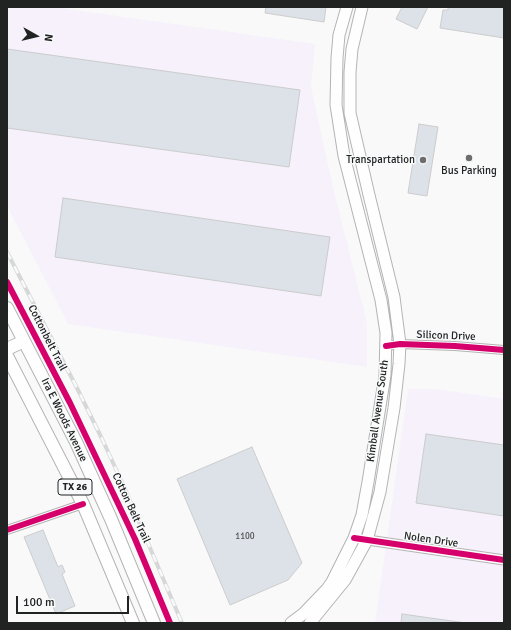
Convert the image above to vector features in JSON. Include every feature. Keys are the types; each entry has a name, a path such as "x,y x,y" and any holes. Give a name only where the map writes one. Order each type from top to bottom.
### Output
{"main road":[{"name":"Kimball Avenue South","path":"291,623 304,614 332,582 354,538 362,515 385,375 386,346 381,300 344,156 336,104 335,69 339,34 347,7"},
{"name":"Kimball Avenue South","path":"310,623 345,580 367,540 380,492 394,408 400,344 394,297 370,202 350,113 351,59 353,43 362,7"},
{"path":"337,58 351,59"},
{"path":"358,207 370,202"},
{"name":"Ira E Woods Avenue","path":"7,308 76,442 111,519 154,623"},
{"path":"7,349 24,340"},
{"name":"Ira E Woods Avenue","path":"7,356 83,504 134,623"},
{"path":"304,614 310,623"}],"street":[{"name":"Silicon Drive","path":"386,346 400,344 504,350"},
{"path":"7,530 83,504"},
{"name":"Nolen Drive","path":"354,538 504,560"}],"shaded area":[{"path":"7,7 54,7 315,44 311,87 332,183 367,323 367,367 68,324 7,206"},
{"path":"408,389 436,389 504,399 504,623 375,623"}],"building":[{"path":"266,7 326,7 324,22 265,13"},
{"path":"402,7 428,7 417,29 396,19"},
{"path":"448,7 504,7 504,38 440,28 443,10 448,10"},
{"path":"7,49 300,90 289,167 7,128"},
{"name":"Transpartation","path":"419,124 438,127 427,196 408,193"},
{"path":"63,198 330,237 321,296 55,257"},
{"path":"426,434 504,445 504,516 416,503"},
{"path":"252,447 302,563 288,580 230,605 177,479"},
{"path":"43,530 58,567 62,565 65,572 62,574 75,606 56,614 24,537"},
{"path":"402,614 466,623 401,623"}],"railway":[{"path":"7,252 104,443 182,623"}],"cycle path":[{"name":"Cottonbelt Trail","path":"7,282 70,403 135,539 170,623"},
{"path":"386,346 400,344 504,350"},
{"path":"7,530 83,504"},
{"path":"354,538 504,560"}],"place":[{"name":"Bus Parking","path":"469,158"},
{"name":"Transpartation","path":"423,160"}]}
